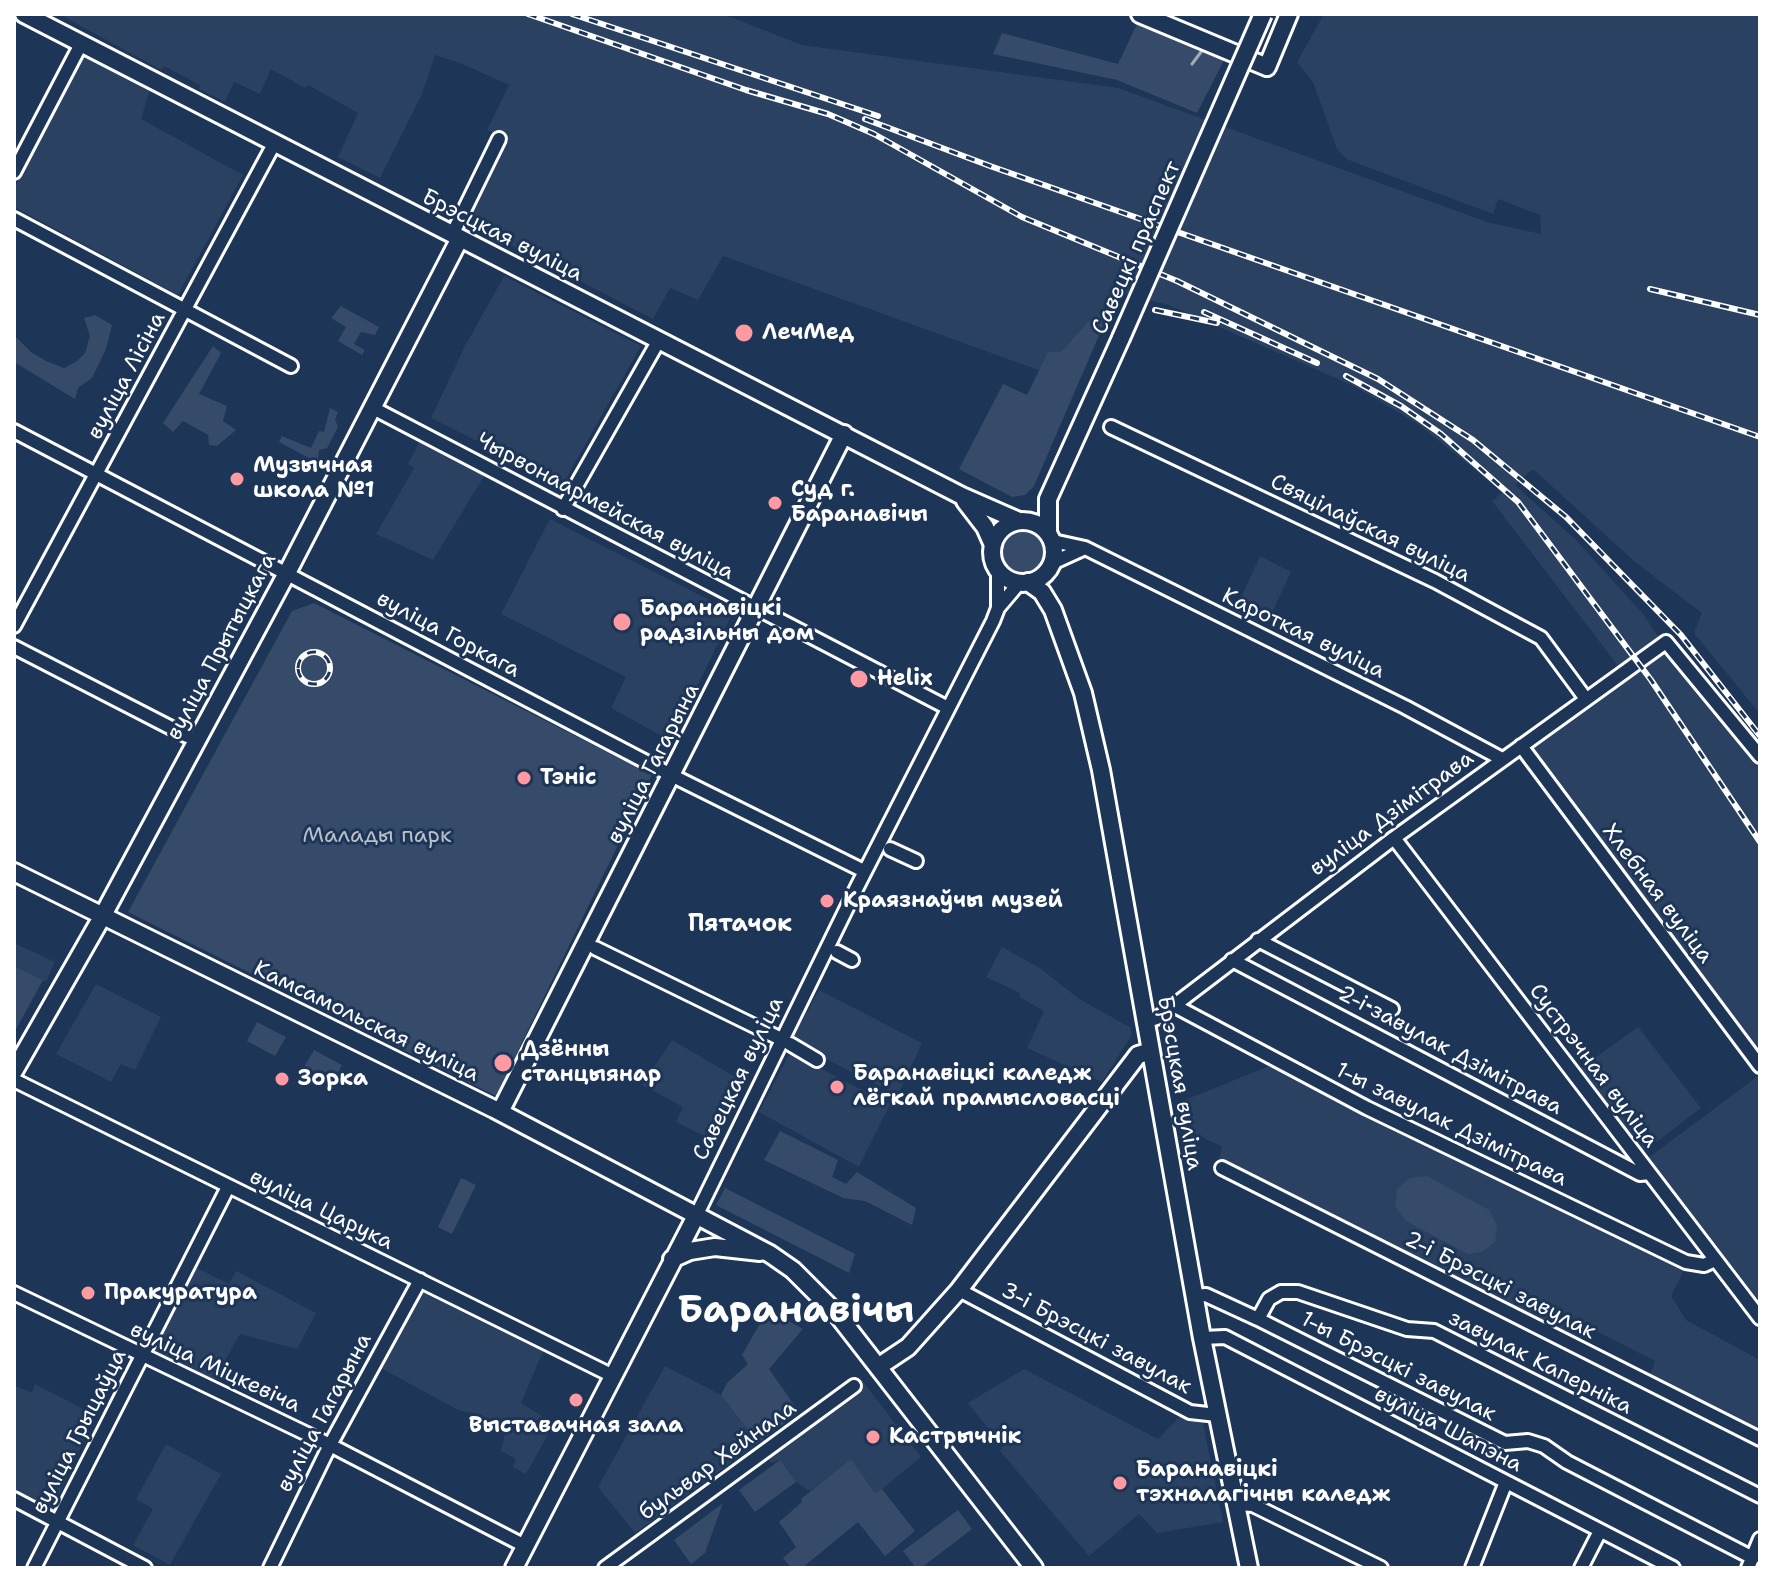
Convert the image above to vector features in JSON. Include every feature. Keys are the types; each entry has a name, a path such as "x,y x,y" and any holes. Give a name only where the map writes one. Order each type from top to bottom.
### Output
{"main road":[{"name":"Брэсцкая вуліца","path":"24,14 962,496 1021,521"},
{"path":"1140,14 1176,20 1267,67 1289,14"},
{"name":"Савецкі праспект","path":"1021,521 1048,499 1263,14"},
{"name":"вуліца Прытыцкага","path":"14,1071 61,977 102,917 287,573 456,238"},
{"name":"вуліца Гагарына","path":"500,1112 844,434"},
{"name":"Брэсцкая вуліца","path":"962,496 985,527 993,545"},
{"name":"Савецкі праспект","path":"1048,499 1050,537"},
{"path":"1021,521 1037,524 1050,537 1050,567 1024,582 998,570 993,545 1002,529 1021,521"},
{"name":"Брэсцкая вуліца","path":"1050,567 1053,610"},
{"name":"Брэсцкая вуліца","path":"1024,582 1042,592 1053,610 1083,693 1101,770 1202,1338 1249,1568"},
{"name":"Камсамольская вуліца","path":"14,872 500,1112 770,1254 820,1296 1034,1568"},
{"path":"878,1367 908,1347 959,1290 1138,1055 1151,1051"},
{"name":"Савецкая вуліца","path":"514,1568 611,1375 697,1214"},
{"path":"672,1259 715,1247 770,1254"}],"street":[{"path":"14,172 81,44"},
{"name":"вуліца Прытыцкага","path":"456,238 499,139"},
{"name":"вуліца Лісіна","path":"14,626 274,144"},
{"path":"14,219 291,366"},
{"path":"563,509 659,340"},
{"name":"Чырвонаармейская вуліца","path":"371,407 948,708"},
{"name":"Свяцілаўская вуліца","path":"1111,427 1435,581 1541,638 1586,699"},
{"name":"вуліца Горкага","path":"14,431 673,776 864,871"},
{"name":"Кароткая вуліца","path":"1050,537 1085,548 1405,707 1502,759"},
{"path":"1050,567 1085,548"},
{"name":"Савецкая вуліца","path":"998,570 998,608"},
{"name":"Савецкая вуліца","path":"697,1214 864,871 998,608 1024,582"},
{"name":"вуліца Дзімітрава","path":"1145,1022 1159,1017 1394,838 1666,642 1760,756"},
{"path":"14,647 187,736"},
{"name":"Хлебная вуліца","path":"1521,746 1760,1066"},
{"name":"Сустрэчная вуліца","path":"1394,838 1760,1318"},
{"path":"890,849 916,861"},
{"path":"1258,940 1392,1009"},
{"path":"595,948 777,1037"},
{"path":"837,952 852,960"},
{"name":"2-і завулак Дзімітрава","path":"1232,960 1640,1174 1649,1173"},
{"name":"1-ы завулак Дзімітрава","path":"1173,1005 1367,1108 1686,1262 1704,1265 1715,1260"},
{"path":"790,1044 817,1060"},
{"name":"вуліца Царука","path":"14,1080 611,1375"},
{"name":"2-і Брэсцкі завулак","path":"1222,1168 1760,1439"},
{"name":"вуліца Грыцаўца","path":"34,1568 228,1187"},
{"name":"вуліца Гагарына","path":"270,1568 330,1445 420,1280"},
{"name":"3-і Брэсцкі завулак","path":"959,1290 1190,1412 1217,1415"},
{"name":"завулак Каперніка","path":"1258,1319 1269,1299 1281,1292 1298,1292 1407,1329 1434,1331 1760,1496"},
{"name":"вуліца Міцкевіча","path":"14,1293 330,1445 525,1546"},
{"name":"1-ы Брэсцкі завулак","path":"1195,1296 1206,1295 1258,1319 1505,1443 1528,1441 1544,1446 1567,1462 1750,1563"},
{"name":"вуліца Шапэна","path":"1202,1338 1225,1337 1673,1568"},
{"name":"бульвар Хейнала","path":"605,1568 854,1386"},
{"path":"1472,1568 1506,1482"},
{"path":"14,1499 145,1568"},
{"path":"1235,1504 1253,1505 1381,1568"},
{"path":"1581,1568 1600,1531"},
{"path":"1750,1563 1760,1539"}],"shaded area":[{"path":"59,14 723,14 802,45 1118,88 1487,222 1541,234 1540,215 1498,199 1493,214 1346,159 1337,149 1313,82 1297,62 1324,14 1760,14 1760,714 1694,633 1702,613 1635,562 1533,469 1515,485 1577,541 1643,614 1668,651 1760,764 1760,1309 1648,1158 1758,1076 1519,759 1628,679 1492,501 1503,492 1418,424 1354,386 1169,305 1112,292 1066,385 1041,371 723,256 698,300 670,288 653,319 462,220 504,137 487,130 509,85 435,55 422,94 380,178 338,157 358,113 308,85 305,88 271,69 260,94 234,82 225,102 199,89 200,85 164,66 161,70"},
{"path":"83,55 150,89 141,119 243,175 178,295 14,207 14,189"},
{"path":"504,276 641,346 563,484 431,418 464,348"},
{"path":"421,439 486,473 433,560 376,534 414,468 408,464"},
{"name":"Баранавіцкі радзільны дом","path":"550,519 733,612 671,741 611,708 626,677 501,614"},
{"path":"1260,556 1291,572 1266,625 1235,611"},
{"path":"14,943 55,962 46,982 14,966"},
{"path":"1002,947 1040,968 1078,998 1131,1028 1131,1036 1102,1082 1027,1048 1044,1011 1019,997 1020,993 986,977"},
{"path":"96,984 161,1017 135,1070 121,1064 111,1082 56,1054"},
{"path":"819,990 922,1043 898,1095 791,1042"},
{"path":"1638,1027 1701,1108 1642,1153 1579,1069"},
{"path":"672,1040 744,1082 716,1142 676,1122 683,1107 642,1085"},
{"path":"790,1053 890,1104 859,1167 759,1112"},
{"path":"1272,1065 1685,1268 1671,1296 1686,1320 1760,1360 1760,1436 1648,1380 1655,1361 1592,1329 1580,1338 1475,1291 1219,1160 1222,1147 1177,1125 1175,1104"},
{"path":"193,1266 229,1284 236,1271 316,1313 297,1349 240,1334 213,1382 149,1352"},
{"path":"422,1288 544,1349 521,1403 550,1421 545,1430 549,1433 526,1474 513,1467 516,1459 501,1451 506,1430 474,1413 460,1411 379,1367"},
{"path":"665,1366 721,1395 758,1443 635,1533 598,1487"},
{"name":"Баранавіцкі тэхналагічны каледж","path":"1024,1369 1158,1439 1183,1413 1202,1418 1223,1522 1157,1533 1139,1514 1089,1556 1000,1451 1003,1447 968,1403"},
{"path":"861,1379 921,1457 876,1494 851,1460 810,1491 796,1482 780,1460 771,1463 765,1455"},
{"path":"35,1384 95,1415 53,1509 14,1490 14,1385 32,1393"},
{"path":"166,1444 221,1474 170,1565 133,1545 153,1509 136,1499"}],"green space":[{"path":"1137,24 1224,60 1197,113 1117,80 993,54 1002,33 1118,64"},
{"path":"341,306 379,327 375,335 361,332 354,344 365,350 362,355 338,341 346,327 331,318"},
{"path":"1110,310 1034,486 1025,495 1012,497 959,469 1003,384 1027,395 1048,352 1061,352 1092,318"},
{"path":"95,315 112,325 106,349 92,378 78,388 75,399 14,362 14,335 31,352 46,361 64,368 77,361 85,353 90,336 84,318"},
{"path":"213,346 221,353 199,394 227,406 223,421 236,430 217,446 209,445 208,435 183,421 173,432 163,423"},
{"path":"330,408 338,412 335,419 338,427 327,448 319,450 318,463 279,442 282,436 311,448 319,431 324,432"},
{"path":"1023,528 1040,535 1047,552 1040,569 1023,576 1006,569 999,552 1006,535"},
{"name":"Малады парк","path":"314,603 652,775 496,1096 128,912 292,611"},
{"path":"14,966 43,980 14,1033"},
{"path":"257,1022 286,1037 275,1056 247,1041"},
{"path":"314,1050 342,1065 332,1084 303,1069"},
{"path":"780,1131 838,1160 832,1177 846,1184 857,1172 916,1208 912,1225 865,1201 843,1198 764,1160"},
{"path":"1427,1176 1489,1210 1497,1226 1495,1242 1482,1252 1468,1254 1406,1221 1395,1206 1397,1189 1410,1178"},
{"path":"461,1178 476,1185 452,1234 438,1227"},
{"path":"725,1188 855,1254 849,1273 716,1205"},
{"path":"768,1309 803,1329 769,1369 799,1412 758,1443 721,1395 727,1383 748,1364 742,1355"},
{"path":"851,1459 875,1493 882,1489 915,1531 885,1556 858,1522 802,1568 791,1568 783,1558 796,1547 779,1522 802,1502 801,1499"},
{"path":"780,1460 796,1482 755,1512 739,1490"},
{"path":"723,1503 705,1553 691,1564 674,1540"},
{"path":"958,1510 972,1529 921,1568 916,1568 903,1551"}],"waterway":[{"path":"1192,64 1204,48"}],"railway":[{"path":"528,14 746,90 828,114 874,134 1022,217 1177,281 1378,379 1473,440 1566,517 1681,635 1760,736"},
{"path":"572,14 878,116"},
{"path":"865,119 990,166 1760,437"},
{"path":"1650,289 1760,315"},
{"path":"1155,310 1217,323"},
{"path":"1204,312 1317,363"},
{"path":"1346,376 1401,406 1441,434 1518,502 1651,680 1760,842"},
{"path":"314,652 326,656 330,668 326,680 314,684 302,680 298,668 302,656 314,652"}],"place":[{"name":"ЛечМед","path":"744,333"},
{"name":"Музычная школа №1","path":"237,479"},
{"name":"Суд г. Баранавічы","path":"775,503"},
{"name":"Баранавіцкі радзільны дом","path":"622,622"},
{"name":"Helix","path":"859,679"},
{"name":"Тэніс","path":"524,778"},
{"name":"Краязнаўчы музей","path":"827,901"},
{"name":"Дзённы станцыянар","path":"503,1063"},
{"name":"Зорка","path":"282,1079"},
{"name":"Баранавіцкі каледж лёгкай прамысловасці","path":"837,1087"},
{"name":"Пракуратура","path":"88,1293"},
{"name":"Выставачная зала","path":"576,1400"},
{"name":"Кастрычнік","path":"873,1437"},
{"name":"Баранавіцкі тэхналагічны каледж","path":"1120,1483"}],"district":[{"name":"Пятачок","path":"740,925"},
{"name":"Баранавічы","path":"796,1312"}]}
